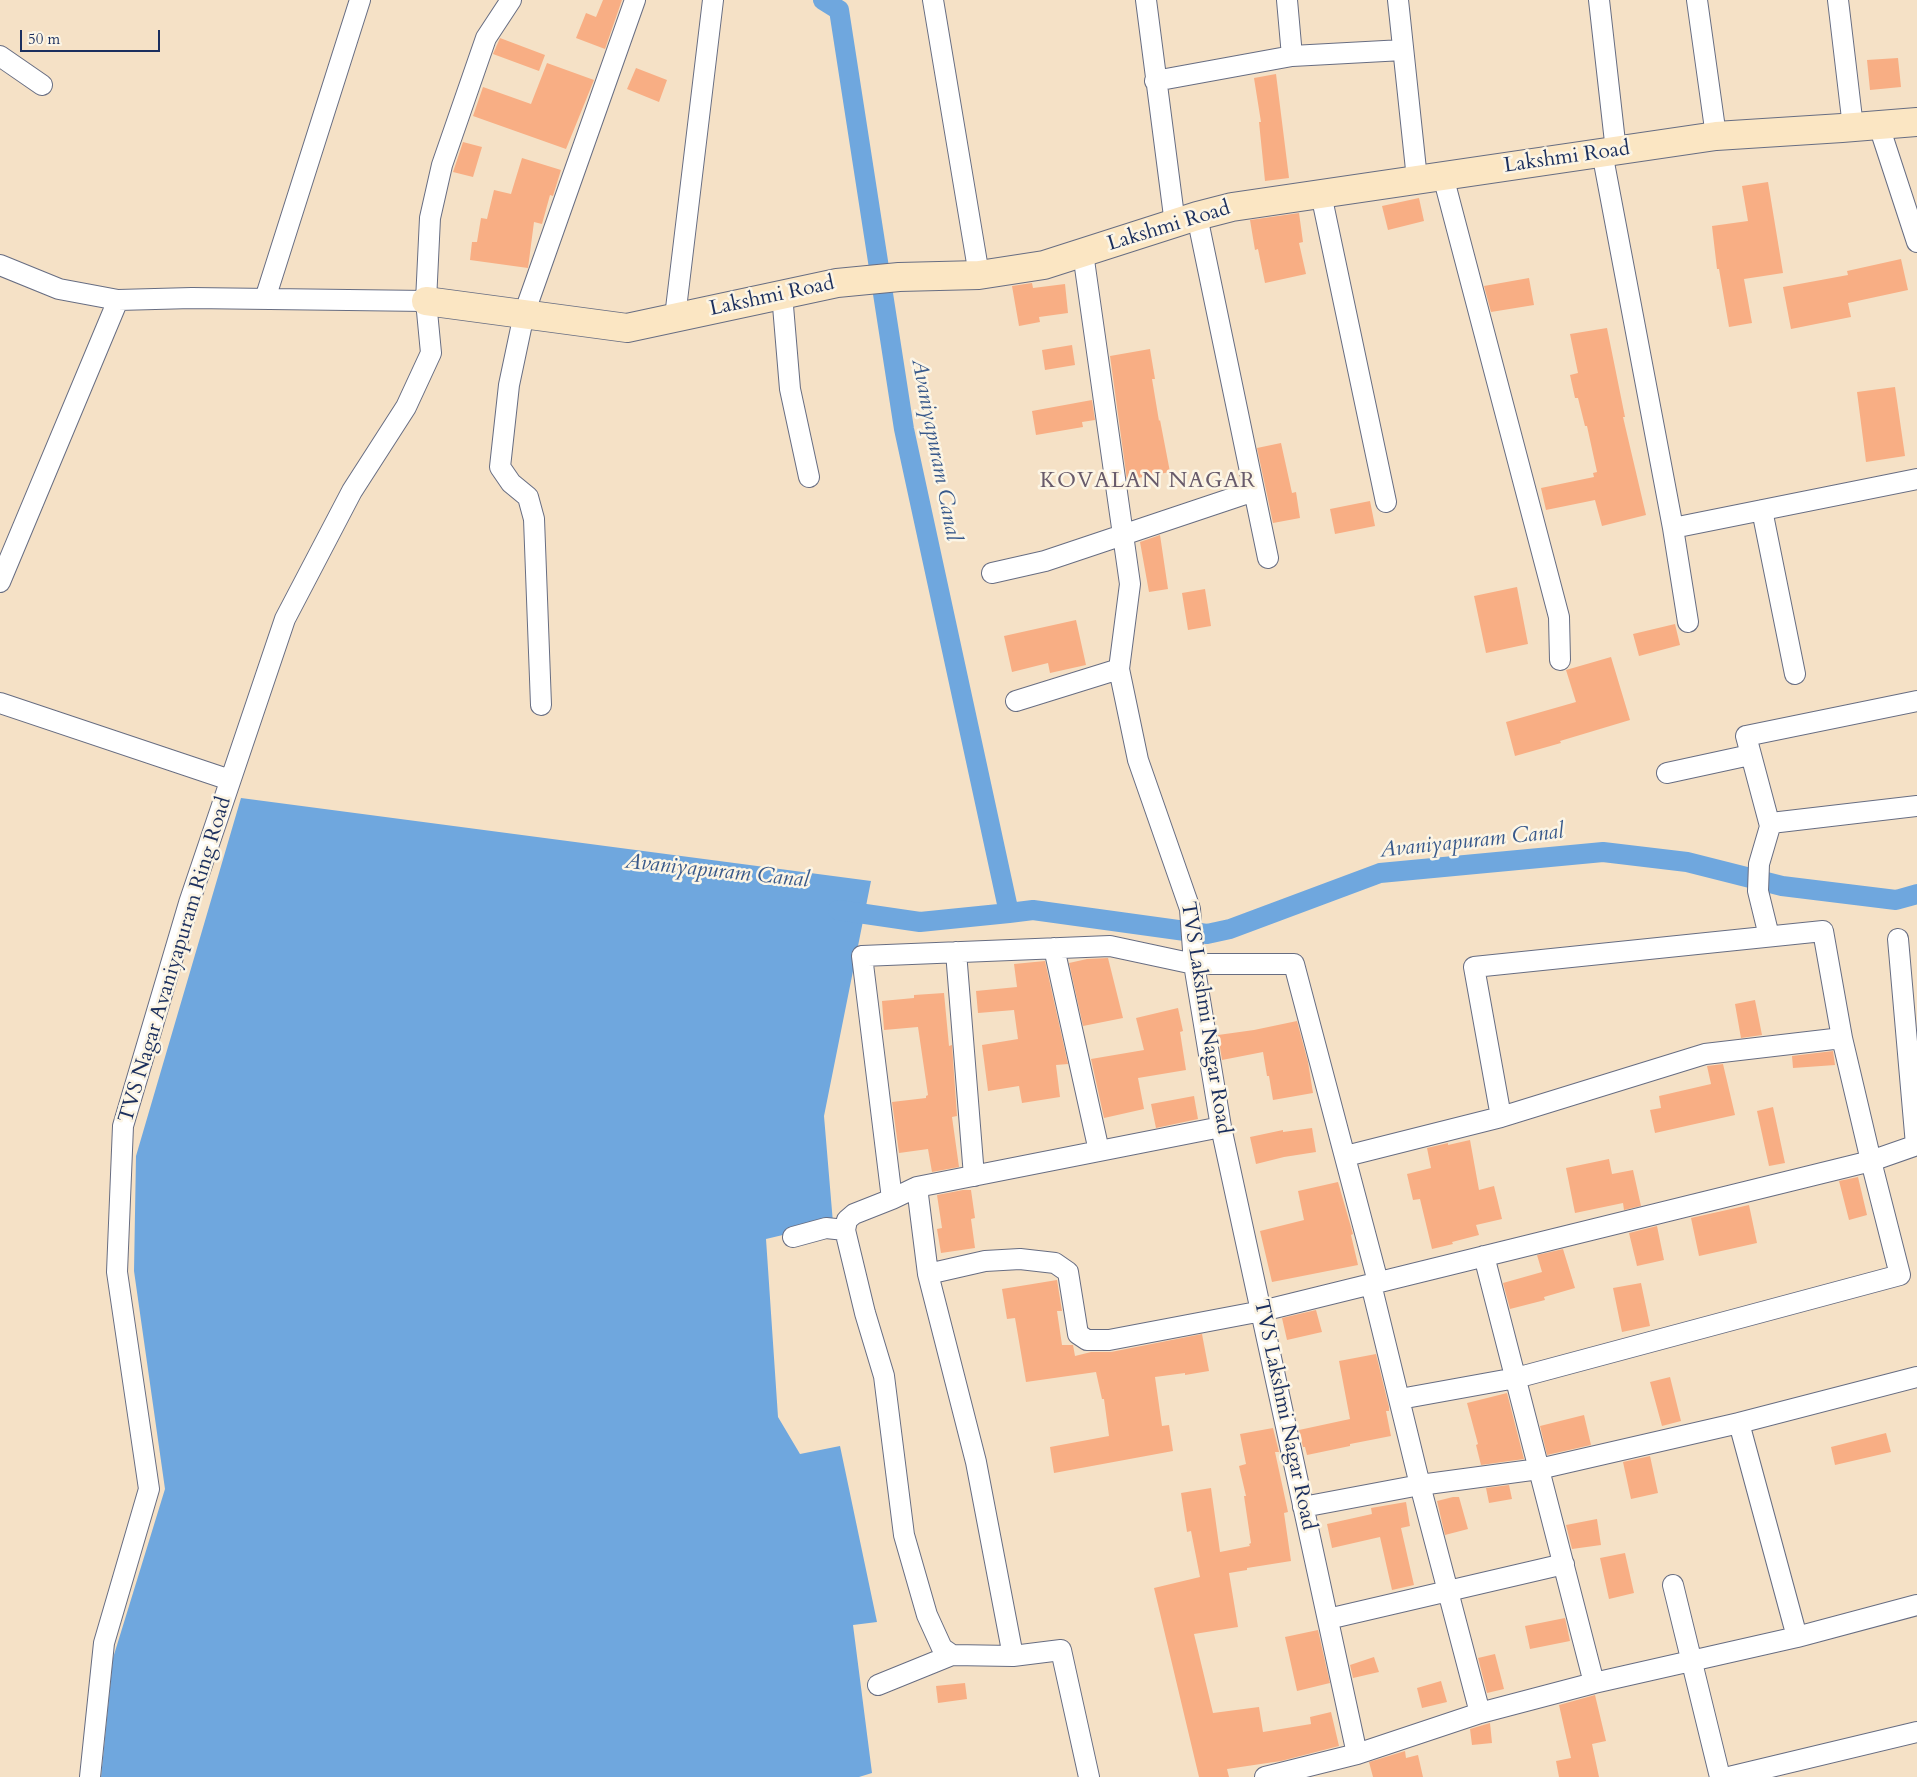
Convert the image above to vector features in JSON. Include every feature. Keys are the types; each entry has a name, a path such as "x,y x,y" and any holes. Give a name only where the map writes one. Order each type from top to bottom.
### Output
{"street":[{"path":"265,299 360,0"},
{"name":"TVS Nagar Avaniyapuram Ring Road","path":"90,1777 104,1643 149,1489 117,1272 124,1126 189,904 284,619 352,491 406,407 431,353 426,300 430,218 442,165 486,38 511,0"},
{"path":"541,705 534,519 528,497 511,484 500,468 509,385 524,314 635,0"},
{"path":"675,317 712,0"},
{"path":"933,0 979,275"},
{"path":"1146,0 1156,82 1186,220 1254,491 1268,558"},
{"path":"1286,0 1292,56"},
{"path":"1398,0 1403,50 1430,178 1559,617 1560,660"},
{"path":"1598,0 1609,151 1688,622"},
{"path":"1697,0 1716,136"},
{"path":"1838,0 1866,126 1917,242"},
{"path":"1156,82 1292,56 1403,50"},
{"path":"0,56 42,85"},
{"name":"Lakshmi Road","path":"426,300 627,328 837,283 899,277 979,275 1044,265 1232,207 1716,136 1917,122"},
{"path":"1321,194 1386,502"},
{"name":"TVS Lakshmi Nagar Road","path":"1083,253 1130,584 1119,669 1138,760 1190,909 1194,964 1222,1127 1357,1754"},
{"path":"1,267 59,289 118,300 192,298 426,300"},
{"path":"782,294 790,389 809,477"},
{"path":"0,582 118,300"},
{"path":"1672,528 1917,479"},
{"path":"992,573 1045,561 1254,491"},
{"path":"1762,510 1795,674"},
{"path":"1016,701 1119,669"},
{"path":"1769,936 1758,892 1759,864 1770,826 1746,736 1917,701"},
{"path":"0,703 230,780"},
{"path":"1667,773 1750,755"},
{"path":"1770,826 1771,823 1917,806"},
{"path":"1400,1398 1516,1378 1900,1275 1842,1038 1822,931 1474,967 1502,1117"},
{"path":"928,1274 985,1261 1020,1259 1055,1263 1068,1272 1078,1334 1087,1340 1108,1340 1262,1311 1871,1161 1917,1145 1898,939"},
{"path":"892,1199 862,956 1110,946 1194,964 1294,964 1346,1156 1420,1485 1480,1713"},
{"path":"1054,948 1099,1151"},
{"path":"956,952 974,1176"},
{"path":"1346,1156 1502,1117 1705,1054 1842,1038"},
{"path":"952,1655 942,1648 928,1614 904,1535 884,1376 865,1313 845,1230 847,1220 854,1214 917,1187 1222,1127"},
{"path":"917,1187 928,1274 976,1462 1013,1656"},
{"path":"794,1237 826,1228 845,1230"},
{"path":"1484,1256 1594,1683"},
{"path":"1304,1507 1420,1485 1539,1469 1738,1423 1917,1377"},
{"path":"1738,1423 1797,1637"},
{"path":"1328,1619 1564,1564"},
{"path":"1673,1585 1720,1777"},
{"path":"1265,1777 1357,1754 1480,1713 1594,1683 1797,1637 1917,1605"},
{"path":"878,1684 952,1655 1013,1656 1061,1650 1089,1777"},
{"path":"1729,1777 1917,1732"}],"water":[{"path":"241,798 871,881 824,1116 833,1223 766,1239 778,1417 800,1454 840,1446 877,1622 853,1625 872,1773 859,1777 101,1777 113,1658 165,1489 134,1271 136,1156"}],"building":[{"path":"603,0 622,0 605,49 576,38 586,13 596,17"},
{"path":"500,38 545,55 539,71 493,54"},
{"path":"1898,58 1901,87 1870,90 1867,60"},
{"path":"547,63 594,80 566,149 473,116 483,87 531,104"},
{"path":"636,68 667,80 659,102 627,89"},
{"path":"1276,74 1289,178 1265,181 1259,122 1261,122 1254,78"},
{"path":"463,142 482,147 473,177 453,172"},
{"path":"522,158 561,170 553,196 550,195 542,224 534,222 528,268 470,260 472,242 477,242 481,218 487,219 494,190 511,194"},
{"path":"1768,182 1783,273 1744,279 1752,323 1729,327 1719,269 1717,269 1712,226 1748,221 1742,186"},
{"path":"1419,198 1424,221 1388,230 1382,206"},
{"path":"1299,213 1303,242 1299,243 1306,274 1265,283 1258,249 1255,250 1250,220"},
{"path":"1901,259 1908,290 1848,303 1851,317 1791,329 1783,287 1848,275 1847,271"},
{"path":"1529,278 1534,305 1491,312 1484,286"},
{"path":"1032,283 1033,288 1065,284 1068,313 1039,317 1040,322 1019,326 1012,286"},
{"path":"1607,328 1625,417 1623,417 1646,515 1602,526 1595,500 1546,510 1541,488 1594,477 1593,473 1597,472 1587,426 1585,426 1578,398 1575,398 1570,375 1578,373 1570,334"},
{"path":"1072,345 1075,365 1045,370 1042,350"},
{"path":"1150,349 1155,379 1152,379 1170,472 1127,480 1110,356"},
{"path":"1895,387 1905,456 1866,462 1857,392"},
{"path":"1092,400 1095,420 1082,422 1083,427 1036,435 1032,411"},
{"path":"1281,443 1292,493 1296,492 1300,518 1273,523 1257,448"},
{"path":"1370,501 1375,526 1335,534 1330,509"},
{"path":"1160,535 1168,589 1149,592 1140,542"},
{"path":"1517,587 1528,644 1486,653 1474,596"},
{"path":"1205,589 1211,626 1188,630 1182,593"},
{"path":"1076,620 1086,665 1050,673 1048,663 1012,672 1004,636"},
{"path":"1675,624 1680,645 1639,656 1633,634"},
{"path":"1611,657 1630,720 1515,756 1506,722 1576,702 1566,670"},
{"path":"1108,958 1123,1018 1083,1026 1069,963 1087,959"},
{"path":"1045,961 1068,1064 1056,1065 1060,1097 1022,1103 1019,1086 988,1091 982,1045 1018,1039 1014,1010 978,1013 976,991 1017,987 1014,964"},
{"path":"944,993 949,1046 952,1045 957,1116 952,1117 959,1167 932,1172 928,1149 899,1153 892,1102 926,1098 928,1095 918,1027 884,1030 882,1001 914,998 914,995"},
{"path":"1755,1000 1762,1035 1741,1038 1735,1004"},
{"path":"1178,1008 1183,1031 1180,1032 1186,1070 1138,1078 1144,1109 1104,1118 1091,1059 1144,1050 1136,1018"},
{"path":"1297,1021 1308,1062 1313,1093 1273,1100 1263,1052 1222,1060 1218,1035"},
{"path":"1833,1051 1835,1065 1793,1068 1792,1056"},
{"path":"1723,1064 1735,1115 1655,1133 1650,1110 1661,1108 1659,1096 1711,1084 1707,1066"},
{"path":"1194,1096 1198,1119 1156,1128 1151,1104"},
{"path":"1773,1107 1785,1163 1769,1166 1757,1111"},
{"path":"1312,1128 1316,1152 1256,1164 1250,1137 1283,1130 1283,1132"},
{"path":"1470,1140 1479,1190 1494,1186 1502,1219 1476,1225 1479,1235 1432,1249 1420,1199 1413,1200 1407,1174 1431,1168 1427,1148"},
{"path":"1609,1159 1612,1174 1633,1170 1641,1206 1624,1210 1623,1203 1575,1213 1566,1168"},
{"path":"1858,1177 1867,1215 1849,1220 1839,1181"},
{"path":"1338,1182 1353,1234 1351,1235 1358,1265 1272,1282 1260,1231 1304,1220 1298,1191"},
{"path":"971,1190 975,1218 971,1219 975,1248 941,1253 937,1229 942,1228 937,1195"},
{"path":"1749,1205 1757,1243 1699,1256 1691,1218"},
{"path":"1657,1226 1664,1260 1637,1266 1629,1233"},
{"path":"1563,1249 1575,1288 1544,1297 1545,1300 1510,1309 1503,1283 1542,1272 1537,1255"},
{"path":"1057,1280 1062,1311 1057,1311 1062,1345 1073,1345 1075,1356 1091,1352 1111,1352 1202,1334 1209,1371 1155,1377 1162,1426 1169,1425 1173,1451 1054,1473 1050,1447 1109,1436 1104,1399 1102,1399 1096,1372 1026,1382 1015,1318 1007,1319 1002,1289"},
{"path":"1641,1283 1650,1326 1622,1332 1613,1288"},
{"path":"1316,1310 1322,1332 1287,1340 1282,1318"},
{"path":"1376,1354 1389,1407 1389,1411 1386,1411 1391,1436 1307,1455 1299,1430 1350,1419 1339,1361"},
{"path":"1670,1377 1681,1421 1662,1426 1650,1382"},
{"path":"1507,1393 1524,1459 1481,1465 1476,1445 1478,1444 1467,1403"},
{"path":"1584,1415 1591,1445 1547,1455 1540,1426"},
{"path":"1273,1428 1279,1452 1275,1452 1288,1512 1284,1513 1291,1561 1229,1573 1238,1627 1194,1634 1213,1713 1259,1707 1263,1732 1311,1724 1310,1717 1331,1712 1339,1746 1281,1761 1227,1769 1229,1777 1199,1777 1154,1588 1200,1577 1191,1531 1187,1532 1181,1493 1211,1488 1220,1552 1250,1546 1244,1496 1246,1496 1239,1466 1246,1464 1240,1434"},
{"path":"1886,1433 1891,1452 1835,1465 1831,1447"},
{"path":"1650,1456 1658,1493 1631,1499 1623,1462"},
{"path":"1509,1485 1512,1499 1489,1503 1486,1488"},
{"path":"1459,1497 1468,1529 1445,1535 1437,1501"},
{"path":"1406,1502 1410,1526 1401,1528 1414,1585 1392,1590 1380,1537 1332,1548 1327,1524 1372,1514 1371,1508"},
{"path":"1597,1519 1601,1545 1572,1549 1566,1525"},
{"path":"1625,1553 1634,1593 1609,1599 1600,1558"},
{"path":"1565,1618 1570,1641 1530,1649 1525,1626"},
{"path":"1318,1630 1330,1683 1297,1691 1285,1637"},
{"path":"1495,1654 1504,1689 1487,1693 1478,1658"},
{"path":"1374,1657 1379,1672 1353,1678 1350,1665"},
{"path":"1441,1681 1447,1702 1422,1708 1417,1688"},
{"path":"965,1683 967,1699 938,1703 936,1686"},
{"path":"1595,1695 1606,1741 1592,1744 1599,1777 1559,1777 1556,1761 1571,1758 1559,1705"},
{"path":"1490,1723 1492,1743 1472,1745 1470,1729"},
{"path":"1405,1751 1406,1758 1418,1755 1423,1777 1373,1777 1369,1762"}],"waterway":[{"name":"Avaniyapuram Canal","path":"823,0 839,10 904,429 1009,913 1033,910 1207,934 1230,929 1380,873 1603,852 1687,862 1782,886 1896,900 1917,894"},
{"name":"Avaniyapuram Canal","path":"838,910 920,922 1009,913"}],"district":[{"name":"KOVALAN NAGAR","path":"1148,482"}]}
